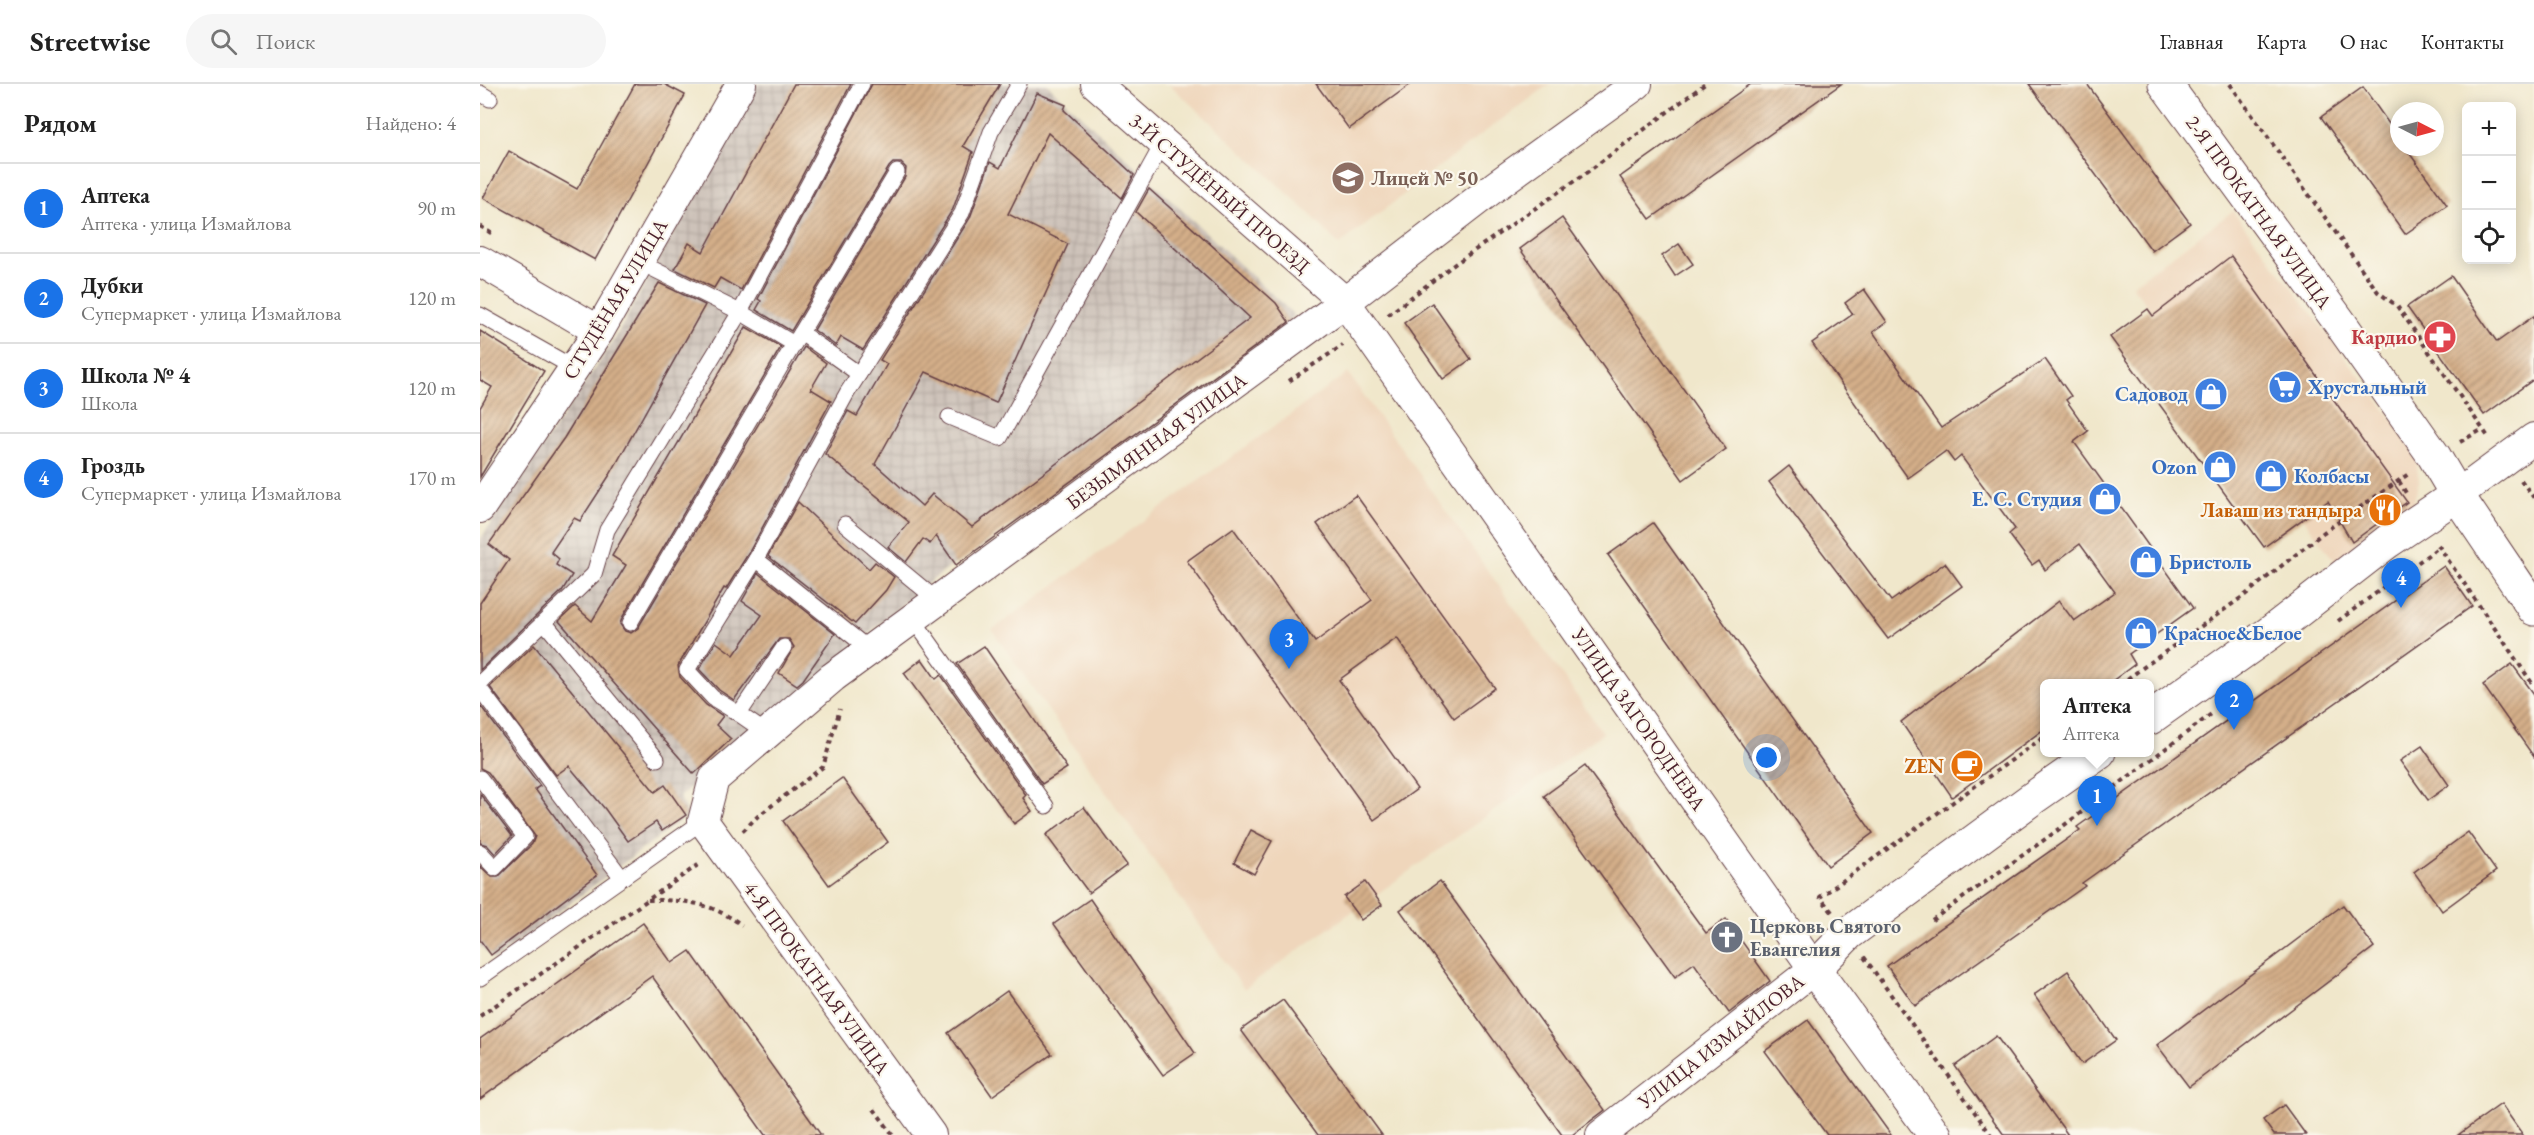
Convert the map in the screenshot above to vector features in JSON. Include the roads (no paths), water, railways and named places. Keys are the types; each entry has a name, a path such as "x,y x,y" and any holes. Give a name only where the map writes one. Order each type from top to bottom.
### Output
{"street":[{"name":"СТУДЁНАЯ УЛИЦА","path":"480,508 599,331 741,84"},
{"name":"3-Й СТУДЁНЫЙ ПРОЕЗД","path":"1096,84 1345,302"},
{"name":"БЕЗЫМЯННАЯ УЛИЦА","path":"703,821 714,780 833,677 1345,302 1497,185 1637,84"},
{"name":"2-Я ПРОКАТНАЯ УЛИЦА","path":"2165,84 2338,320 2434,456 2457,495 2534,609"},
{"path":"480,261 599,331"},
{"name":"УЛИЦА ЗАГОРОДНЕВА","path":"1345,302 1360,340 1935,1135"},
{"path":"2154,715 2237,658 2352,568 2534,438"},
{"name":"УЛИЦА ИЗМАЙЛОВА","path":"1601,1135 1815,969 1848,934 2033,798 2093,757"},
{"name":"4-Я ПРОКАТНАЯ УЛИЦА","path":"703,821 931,1135"}],"lane":[{"path":"480,683 594,574 607,530 740,312 862,84"},
{"path":"768,734 713,699 687,670 756,559 859,374 962,213 991,132 1019,84"},
{"path":"949,417 1000,438 1163,143"},
{"path":"630,623 897,171"},
{"path":"639,262 798,339 859,374"},
{"path":"480,315 574,368"},
{"path":"845,524 938,601"},
{"path":"756,559 870,650"},
{"path":"913,619 1046,806"},
{"path":"544,622 657,759"},
{"path":"739,714 784,647"},
{"path":"480,689 622,878"},
{"path":"480,778 525,837 495,868 480,852"},
{"path":"480,978 703,821"}],"place":[{"name":"Лицей № 50","path":"1348,178"},
{"name":"Кардио","path":"2440,337"},
{"name":"Хрустальный","path":"2285,387"},
{"name":"Садовод","path":"2211,394"},
{"name":"Ozon","path":"2220,467"},
{"name":"Колбасы","path":"2271,476"},
{"name":"Е. С. Студия","path":"2105,499"},
{"name":"Лаваш из тандыра","path":"2385,510"},
{"name":"Бристоль","path":"2146,562"},
{"name":"Гроздь","path":"2401,608"},
{"name":"Красное&Белое","path":"2141,633"},
{"name":"Школа № 4","path":"1289,669"},
{"name":"Дубки","path":"2234,730"},
{"name":"ZEN","path":"1967,766"},
{"name":"Аптека","path":"2097,826"},
{"name":"Церковь Святого Евангелия","path":"1727,937"}]}
